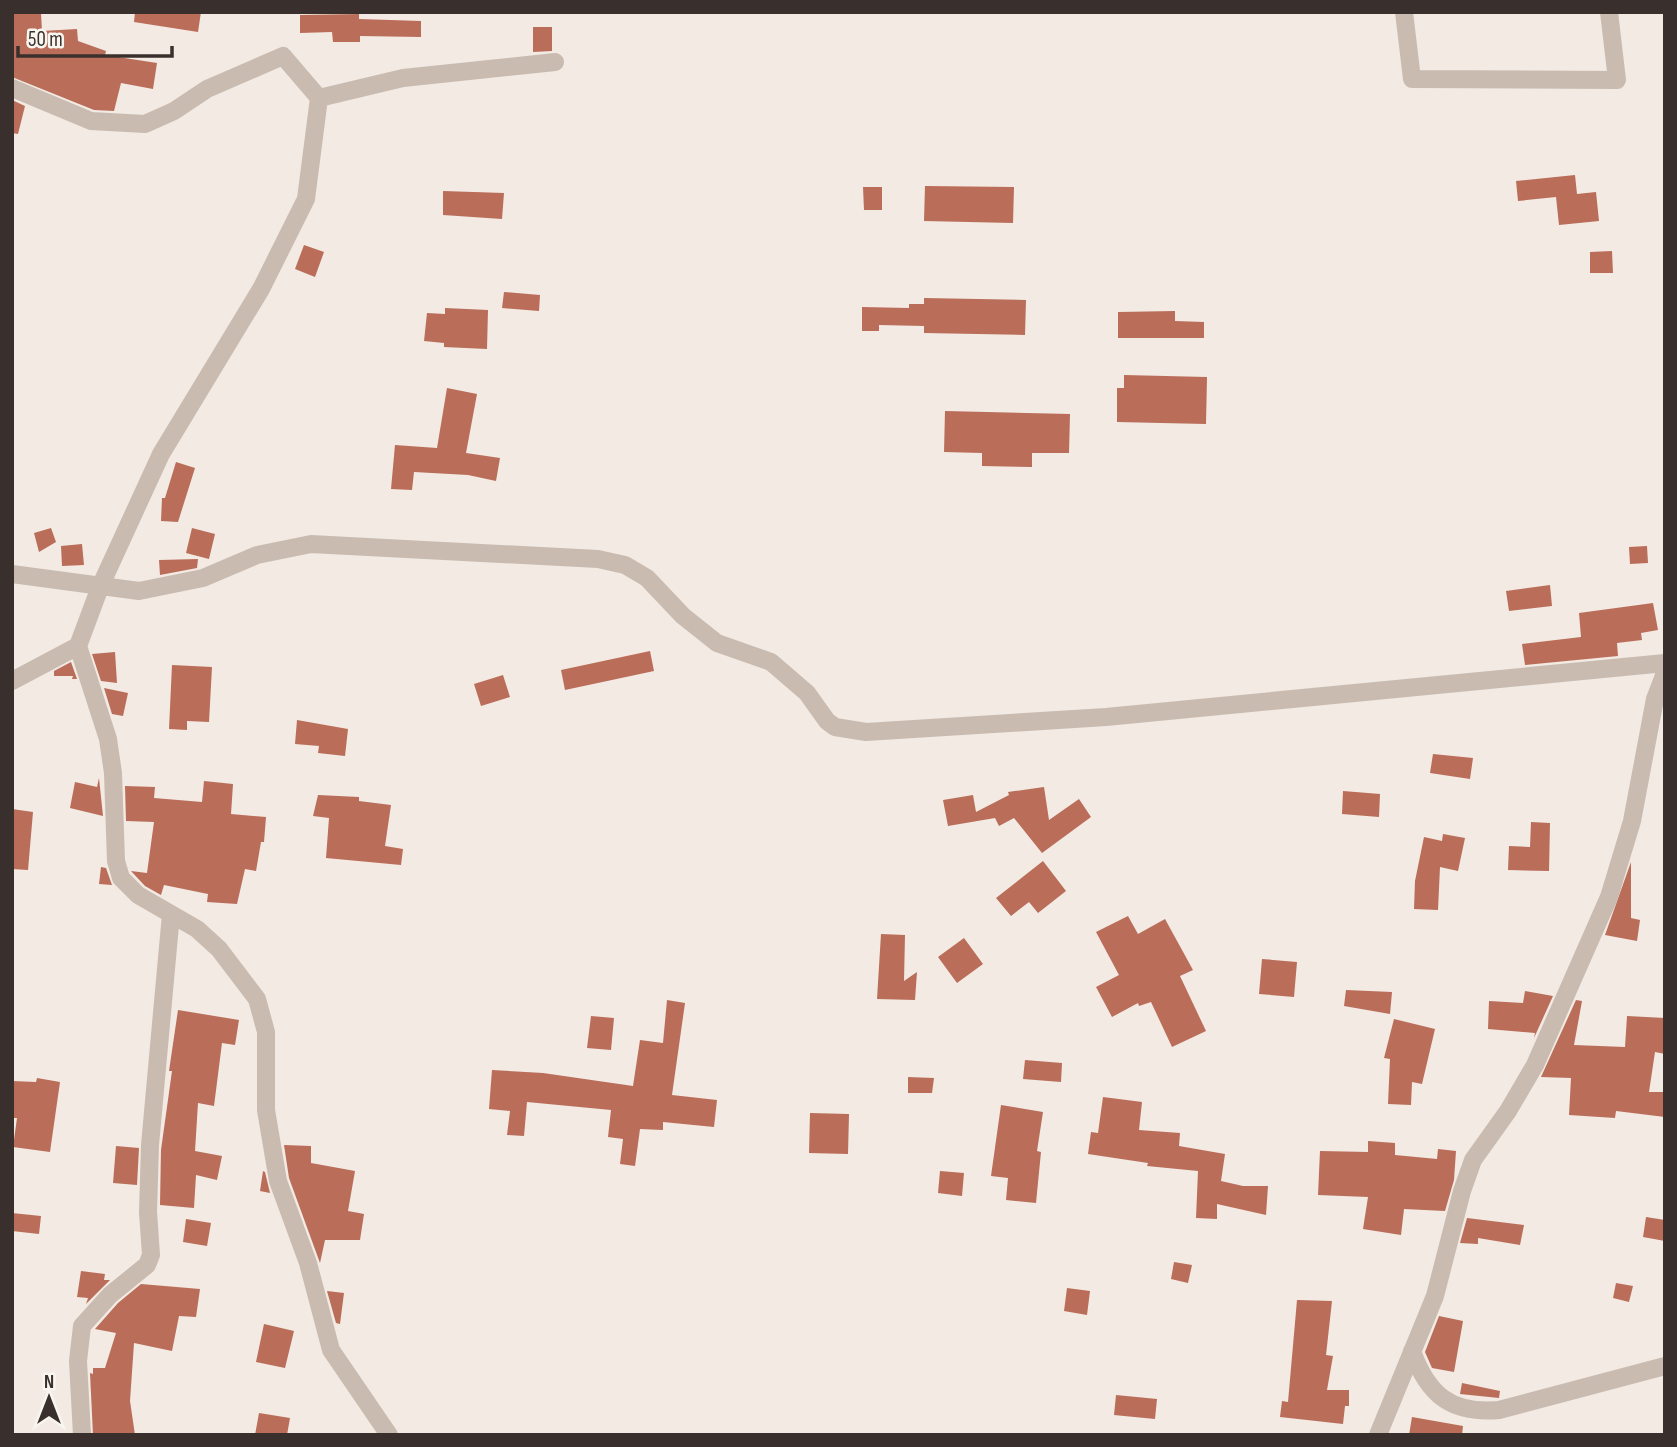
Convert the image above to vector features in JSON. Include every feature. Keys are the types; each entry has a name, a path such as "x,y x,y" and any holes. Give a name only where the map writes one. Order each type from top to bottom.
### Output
{"street":[{"path":"1404,12 1412,79 1617,80 1609,12"},
{"path":"12,88 91,121 145,124 174,111 207,89 283,56 319,98 306,199 261,289 162,454 100,587 78,646 108,739 113,773 116,861 121,878 138,895 197,929 219,948 257,999 266,1032 266,1110 278,1181 308,1263 331,1350 390,1435"},
{"path":"319,98 403,78 555,62"},
{"path":"12,574 100,587 139,590 164,588 203,578 257,555 311,544 598,559 625,565 647,578 683,616 717,643 771,662 807,693 827,722 835,727 866,732 1106,717 1665,663"},
{"path":"12,681 78,646"},
{"path":"1378,1435 1435,1296 1462,1191 1474,1160 1508,1111 1535,1065 1608,897 1632,821 1655,699 1665,673"},
{"path":"82,1435 78,1361 82,1326 110,1294 147,1265 151,1255 148,1212 150,1145 171,914"},
{"path":"1412,1351 1424,1380 1436,1392 1457,1407 1479,1412 1499,1410 1665,1366"}],"building":[{"path":"12,12 41,13 42,31 77,29 78,41 106,51 105,55 157,63 153,89 121,83 114,111 94,110 12,77"},
{"path":"135,12 201,12 198,32 134,22"},
{"path":"359,14 359,19 421,21 421,37 360,36 360,42 333,42 332,32 300,33 300,15"},
{"path":"533,27 552,27 552,51 533,52"},
{"path":"12,100 25,106 18,134 12,133"},
{"path":"1575,175 1577,194 1596,192 1599,221 1559,225 1556,197 1518,201 1516,181"},
{"path":"925,186 1014,187 1013,223 924,221"},
{"path":"863,187 882,187 882,210 864,210"},
{"path":"443,191 504,193 502,219 443,215"},
{"path":"304,245 324,252 315,277 295,269"},
{"path":"1612,251 1613,273 1590,273 1590,252"},
{"path":"504,292 540,295 539,311 502,308"},
{"path":"924,298 1026,300 1025,335 924,333 924,326 879,325 879,331 862,331 862,307 909,308 909,304 924,304"},
{"path":"445,308 488,310 487,349 444,347 444,343 424,341 427,313 445,314"},
{"path":"1175,311 1175,321 1204,322 1204,338 1118,338 1118,312"},
{"path":"1124,375 1207,377 1206,424 1117,422 1117,388 1124,388"},
{"path":"447,388 477,394 466,453 500,458 496,481 468,475 414,472 412,490 391,489 395,445 437,448"},
{"path":"945,411 1070,414 1069,453 1032,453 1032,467 982,466 982,453 944,452"},
{"path":"176,462 195,468 178,522 161,521 162,498 165,498"},
{"path":"51,528 56,542 39,552 34,533"},
{"path":"192,528 215,534 209,559 186,553"},
{"path":"82,544 84,565 62,566 61,546"},
{"path":"1647,546 1648,563 1630,564 1629,547"},
{"path":"198,559 197,568 160,575 159,560"},
{"path":"1550,585 1552,606 1509,611 1506,591"},
{"path":"1653,603 1658,630 1641,633 1642,640 1617,643 1618,656 1525,665 1522,644 1581,637 1579,613"},
{"path":"650,651 654,671 565,690 561,670"},
{"path":"115,652 117,683 101,681 92,654"},
{"path":"71,662 77,679 72,679 73,676 54,676 54,671"},
{"path":"172,665 212,667 209,722 187,721 187,730 169,729"},
{"path":"503,675 510,697 481,706 474,684"},
{"path":"104,688 128,693 123,716 112,714"},
{"path":"297,720 348,729 345,756 318,753 319,746 295,744"},
{"path":"1433,754 1473,758 1470,779 1430,773"},
{"path":"99,778 103,816 70,808 75,782 97,787"},
{"path":"204,781 233,784 231,814 266,817 264,842 261,842 256,871 245,869 237,904 207,902 208,894 164,885 161,895 145,886 131,871 147,873 154,822 126,821 125,786 155,787 154,798 202,802"},
{"path":"1044,787 1049,820 1079,799 1091,817 1042,853 1014,818 999,826 995,818 948,826 943,800 973,795 976,812 1009,795 1008,792"},
{"path":"1343,791 1380,794 1379,817 1342,814"},
{"path":"318,795 359,797 359,801 391,805 385,846 403,849 401,865 326,858 329,818 313,816"},
{"path":"12,809 33,812 28,870 12,869"},
{"path":"1531,822 1550,823 1549,871 1508,870 1509,846 1530,847"},
{"path":"1443,834 1465,838 1458,871 1440,867 1438,910 1414,909 1415,881 1424,837 1442,841"},
{"path":"1043,861 1066,891 1038,913 1029,902 1011,916 996,898"},
{"path":"1631,862 1631,918 1640,920 1637,941 1605,935"},
{"path":"101,867 106,868 112,885 99,884"},
{"path":"1128,916 1138,934 1165,919 1193,970 1180,976 1206,1031 1172,1047 1151,1002 1139,1006 1138,1003 1112,1017 1096,987 1119,975 1096,932"},
{"path":"881,934 905,935 904,981 917,972 915,1000 877,999"},
{"path":"964,938 983,964 957,983 938,957"},
{"path":"1262,959 1297,962 1294,997 1259,994"},
{"path":"1346,990 1392,992 1390,1014 1344,1006"},
{"path":"1525,991 1553,996 1534,1038 1535,1033 1488,1029 1489,1001 1523,1003"},
{"path":"667,1000 685,1003 672,1095 717,1100 714,1127 663,1122 663,1130 640,1129 635,1166 620,1164 623,1139 608,1137 611,1110 527,1102 524,1136 507,1135 510,1111 489,1109 492,1070 543,1073 633,1086 640,1040 663,1043"},
{"path":"1576,1000 1582,1001 1574,1045 1625,1047 1627,1016 1665,1018 1665,1054 1655,1052 1649,1092 1665,1092 1665,1117 1616,1111 1615,1118 1569,1115 1571,1078 1541,1077"},
{"path":"178,1010 239,1020 235,1045 222,1043 214,1106 198,1103 195,1151 222,1156 217,1180 196,1175 194,1208 160,1205 161,1150"},
{"path":"591,1016 614,1018 611,1050 587,1048"},
{"path":"1394,1019 1435,1029 1422,1084 1412,1082 1411,1105 1388,1104 1390,1059 1384,1058"},
{"path":"1025,1060 1062,1063 1061,1082 1023,1079"},
{"path":"908,1077 934,1078 932,1093 908,1093"},
{"path":"37,1078 60,1082 50,1152 13,1147 17,1118 12,1118 12,1081 36,1082"},
{"path":"1103,1097 1142,1102 1139,1130 1180,1133 1179,1146 1225,1154 1221,1181 1243,1186 1268,1186 1266,1215 1217,1204 1217,1219 1196,1218 1198,1171 1147,1166 1148,1163 1088,1154 1091,1132 1098,1133"},
{"path":"1001,1105 1043,1112 1037,1151 1041,1152 1036,1203 1006,1200 1008,1178 991,1176"},
{"path":"810,1113 849,1114 848,1154 809,1153"},
{"path":"1368,1141 1395,1143 1395,1155 1437,1159 1438,1149 1456,1151 1454,1180 1445,1211 1404,1209 1401,1235 1363,1229 1368,1197 1318,1195 1320,1151 1368,1152"},
{"path":"284,1145 311,1146 311,1163 355,1171 348,1211 364,1214 360,1240 325,1240 320,1263 289,1178"},
{"path":"116,1146 139,1148 137,1185 113,1183"},
{"path":"263,1171 265,1172 270,1193 260,1191"},
{"path":"940,1171 964,1173 962,1196 938,1193"},
{"path":"12,1213 41,1216 39,1234 12,1231"},
{"path":"1646,1217 1665,1220 1665,1241 1643,1237"},
{"path":"1467,1218 1524,1225 1520,1245 1478,1238 1478,1244 1460,1243"},
{"path":"186,1219 211,1223 207,1246 183,1242"},
{"path":"1174,1262 1192,1265 1188,1283 1171,1279"},
{"path":"81,1271 105,1274 104,1280 110,1280 86,1304 88,1298 77,1297"},
{"path":"1616,1283 1633,1286 1629,1302 1613,1298"},
{"path":"141,1284 200,1289 196,1317 179,1316 172,1351 134,1343 130,1401 135,1435 93,1435 90,1373 93,1374 93,1368 105,1368 116,1333 95,1329 118,1303"},
{"path":"1067,1288 1090,1291 1087,1315 1064,1311"},
{"path":"327,1291 344,1293 340,1324 336,1323"},
{"path":"1297,1300 1332,1301 1326,1355 1333,1356 1327,1390 1349,1390 1349,1406 1345,1406 1343,1424 1280,1417 1282,1401 1288,1402"},
{"path":"1439,1316 1463,1321 1454,1372 1432,1368 1425,1352"},
{"path":"264,1324 294,1331 285,1368 256,1362"},
{"path":"1462,1383 1500,1391 1499,1398 1460,1394"},
{"path":"1116,1395 1157,1399 1155,1419 1114,1415"},
{"path":"259,1413 290,1418 287,1435 255,1435"},
{"path":"1412,1417 1463,1426 1462,1435 1409,1435"}]}
